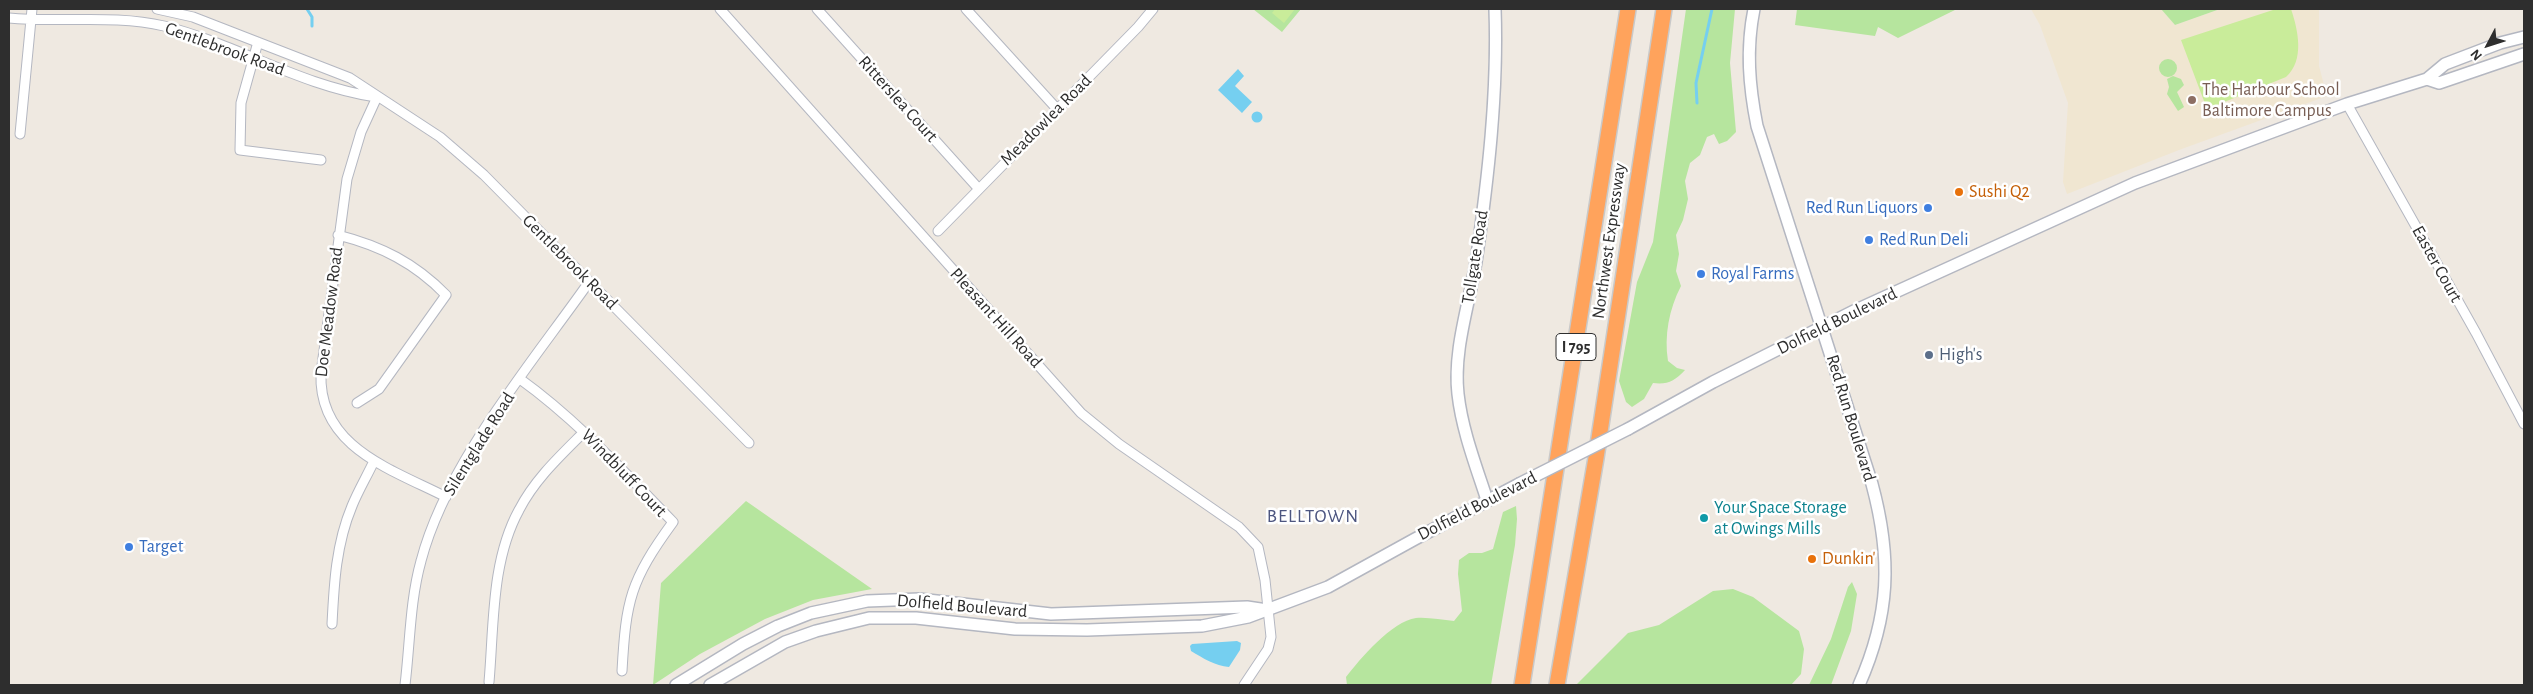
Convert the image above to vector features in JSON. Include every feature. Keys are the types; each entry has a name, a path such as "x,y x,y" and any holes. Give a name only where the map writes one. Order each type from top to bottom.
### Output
{"highway":[{"name":"Northwest Expressway","path":"1522,685 1628,9"},
{"name":"Northwest Expressway","path":"1557,685 1596,458 1664,9"}],"main road":[{"name":"Tollgate Road","path":"1487,500 1461,411 1458,393 1458,366 1482,220 1492,122 1495,9"},
{"name":"Red Run Boulevard","path":"1754,9 1748,63 1757,126 1874,493 1886,550 1885,594 1880,624 1859,685"},
{"name":"Dolfield Boulevard","path":"710,685 785,642 816,630 869,618 916,618 1015,629 1087,630 1202,626 1228,622 1268,610 1328,587 1487,500 1628,429 1713,382 1823,329 1856,310 1944,269 2136,183 2347,104 2427,79 2445,64 2524,36"},
{"name":"Dolfield Boulevard","path":"2427,79 2439,83 2524,54"},
{"name":"Dolfield Boulevard","path":"676,685 742,644 778,626 811,613 867,601 919,600 1051,614 1247,607 1268,610"}],"street":[{"path":"20,134 32,9"},
{"name":"Gentlebrook Road","path":"157,9 193,17 350,78 377,98 415,119 461,153 748,443"},
{"name":"Pleasant Hill Road","path":"720,9 1081,413 1113,440 1226,517 1250,537 1262,558 1271,637 1268,649 1244,685"},
{"name":"Ritterslea Court","path":"817,9 978,188"},
{"path":"966,9 1057,109"},
{"name":"Meadowlea Road","path":"938,231 978,188 1138,27 1153,9"},
{"name":"Gentlebrook Road","path":"9,18 135,21 190,33 344,92 377,98"},
{"path":"258,42 241,103 240,150 321,160"},
{"name":"Doe Meadow Road","path":"377,98 352,158 343,199 321,373 322,398 333,423 356,449 374,461 446,497"},
{"name":"Easter Court","path":"2347,104 2476,334 2524,424"},
{"path":"338,235 378,247 402,259 431,279 446,295 379,389 357,403"},
{"name":"Silentglade Road","path":"405,685 420,562 429,534 446,497 479,438 589,282"},
{"name":"Windbluff Court","path":"520,379 547,399 584,432 673,522 644,562 635,582 625,620 622,671"},
{"path":"489,682 498,580 512,525 526,498 540,478 584,432"},
{"path":"332,624 335,572 344,527 352,505 374,461"}],"shaded area":[{"name":"The Harbour School Baltimore Campus","path":"2031,9 2161,9 2175,25 2220,9 2319,9 2319,66 2327,96 2179,150 2067,194 2063,182 2068,103 2040,25"}],"green space":[{"path":"1253,9 1301,9 1282,32"},
{"path":"1275,9 1295,9 1284,23 1272,13"},
{"path":"1686,9 1735,9 1730,63 1736,132 1727,141 1719,144 1714,134 1707,137 1700,155 1690,163 1685,181 1688,199 1683,220 1676,235 1679,254 1676,271 1681,286 1668,323 1667,352 1668,361 1677,368 1685,370 1678,377 1670,381 1653,383 1644,399 1632,407 1626,402 1619,381 1637,282 1653,242"},
{"path":"1797,9 1957,9 1898,38 1878,27 1875,36 1795,25"},
{"path":"2161,9 2220,9 2175,25"},
{"path":"2276,9 2291,9 2294,17 2298,35 2298,54 2292,70 2286,77 2207,109 2181,40"},
{"path":"2168,59 2174,62 2177,68 2174,74 2168,77 2162,74 2159,68 2162,62"},
{"path":"2173,76 2181,79 2184,85 2177,92 2184,107 2178,111 2167,94 2169,87 2167,79"},
{"path":"746,501 872,589 813,600 765,619 700,654 653,685 661,583"},
{"path":"1516,506 1515,545 1491,685 1347,685 1346,677 1359,661 1377,642 1397,626 1416,618 1454,621 1462,611 1458,574 1459,560 1469,553 1482,553 1493,549 1503,512"},
{"path":"1852,582 1857,594 1851,631 1831,685 1809,685 1831,639 1848,587"},
{"path":"1733,589 1753,597 1799,631 1804,649 1801,674 1791,685 1576,685 1628,633 1659,625 1713,591"}],"water":[{"path":"1238,69 1244,76 1235,86 1252,102 1242,113 1218,90"},
{"path":"1257,111 1263,117 1257,123 1251,117"},
{"path":"1237,641 1241,643 1240,650 1229,667 1205,659 1191,651 1190,646 1192,644"}],"waterway":[{"path":"307,9 312,17 312,26"},
{"path":"1697,103 1696,83 1712,9"}],"place":[{"name":"The Harbour School Baltimore Campus","path":"2192,100"},
{"name":"Sushi Q2","path":"1959,192"},
{"name":"Red Run Liquors","path":"1928,208"},
{"name":"Red Run Deli","path":"1869,240"},
{"name":"Royal Farms","path":"1701,274"},
{"name":"High's","path":"1929,355"},
{"name":"Your Space Storage at Owings Mills","path":"1704,518"},
{"name":"Target","path":"129,547"},
{"name":"Dunkin'","path":"1812,559"}],"district":[{"name":"BELLTOWN","path":"1313,516"}]}
